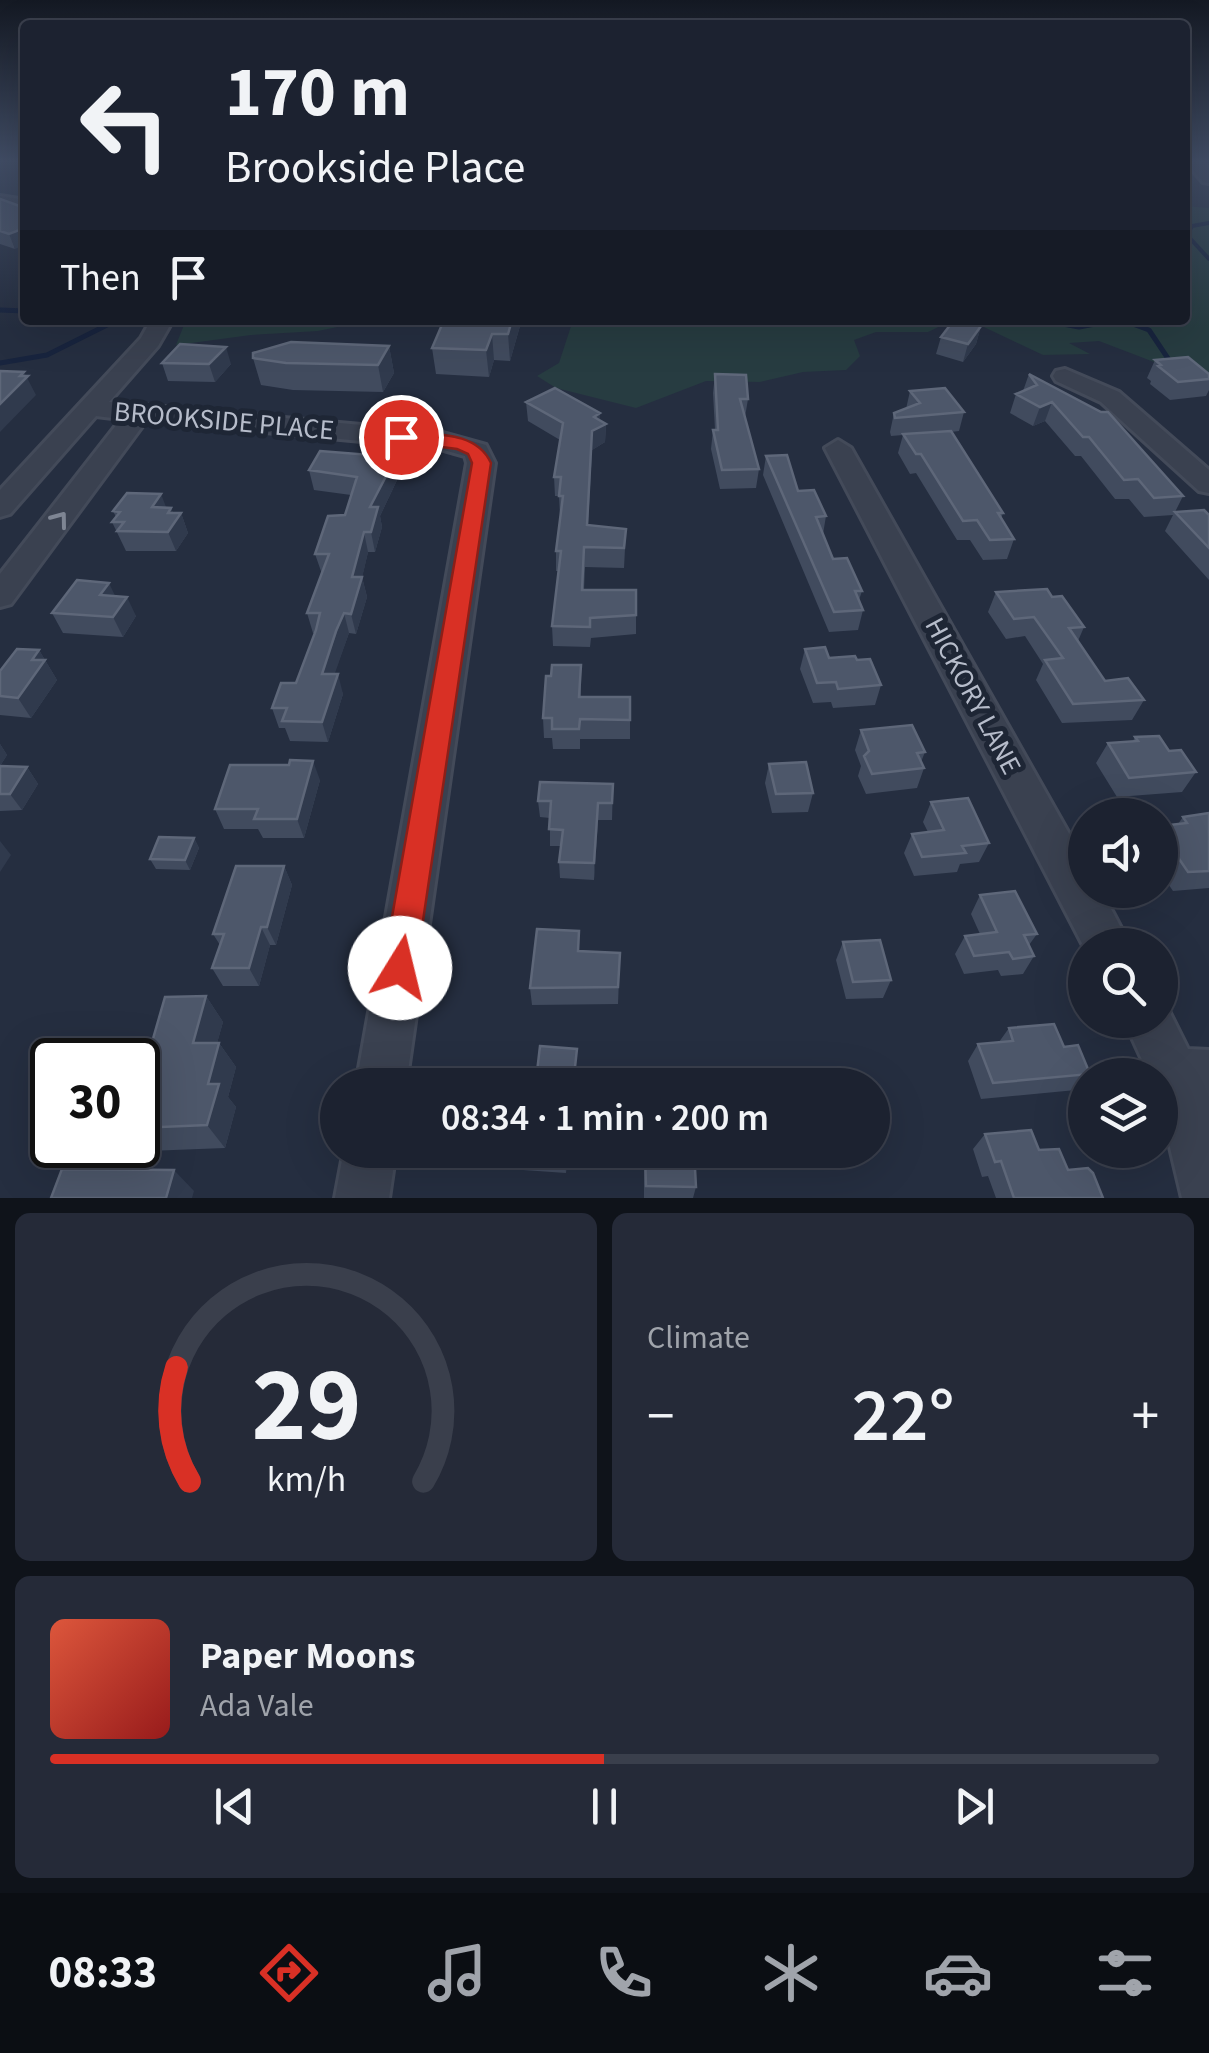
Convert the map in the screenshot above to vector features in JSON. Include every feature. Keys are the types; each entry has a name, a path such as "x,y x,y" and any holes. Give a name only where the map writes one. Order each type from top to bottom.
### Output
{"street":[{"path":"0,508 150,340 159,325"},
{"path":"1065,376 1110,397 1209,484"},
{"name":"BROOKSIDE PLACE","path":"90,408 439,440 476,451 481,463 383,1068"},
{"path":"0,596 138,414"},
{"name":"HICKORY LANE","path":"838,448 1098,928"},
{"path":"1163,1038 1193,1075 1198,1138 1209,1198"},
{"path":"362,1198 367,1168"}],"green space":[{"path":"1190,217 1209,217 1209,383 1099,341 1069,343 1090,354 1043,355 980,325 1190,325"},
{"path":"184,325 347,325 318,331 176,345"},
{"path":"571,325 943,325 928,332 876,332 854,340 860,356 846,370 803,372 760,382 706,381 636,408 556,388 537,376 559,363"}],"building":[{"path":"0,217 20,217 20,230 9,234 0,231"},
{"path":"442,325 511,325 508,334 492,334 486,350 432,348"},
{"path":"950,325 981,326 968,344 941,337"},
{"path":"291,342 389,346 378,365 286,363 253,358 253,353"},
{"path":"180,344 226,347 209,364 162,363"},
{"path":"1188,357 1209,374 1209,379 1178,382 1155,360"},
{"path":"0,371 24,372 20,376 28,376 0,404"},
{"path":"715,374 746,375 748,399 740,399 759,469 722,470 713,430 718,430"},
{"path":"1029,374 1101,412 1108,412 1183,496 1154,498 1138,479 1124,480 1089,437 1083,437 1052,402 1040,407 1016,394 1037,385"},
{"path":"555,388 600,413 594,417 606,424 592,431 587,525 626,529 624,548 584,547 582,590 636,590 636,615 590,618 590,627 552,626 563,496 559,496 561,477 554,477 563,423 526,402"},
{"path":"945,388 964,412 895,418 894,413 920,403 910,391"},
{"path":"951,431 1003,513 998,513 1014,539 990,540 977,520 963,521 921,454 916,454 903,434"},
{"path":"320,451 396,457 370,507 378,507 371,532 364,532 352,577 362,577 351,614 344,613 322,674 338,674 322,722 282,721 287,708 272,708 281,683 296,683 320,613 307,613 329,554 315,554 328,516 345,515 357,477 309,470"},
{"path":"787,455 798,491 814,490 826,516 816,517 833,559 847,558 862,591 855,591 863,610 834,612 766,456"},
{"path":"127,493 161,494 152,507 181,513 168,532 117,531 124,522 112,522 120,512 113,511"},
{"path":"1204,510 1209,515 1209,548 1175,512"},
{"path":"77,580 109,583 100,595 127,597 113,617 52,613"},
{"path":"1047,589 1052,597 1062,596 1084,627 1069,628 1105,681 1128,678 1144,700 1073,704 1045,660 1063,658 1034,617 1014,619 996,592"},
{"path":"825,647 829,658 870,659 881,685 838,689 836,682 817,683 805,649"},
{"path":"17,649 39,650 32,660 45,660 18,698 0,696 0,671"},
{"path":"552,665 581,665 579,697 630,697 630,720 580,719 579,729 552,729 552,718 543,718 546,676 551,676"},
{"path":"912,725 925,752 917,753 924,768 872,774 864,756 869,751 861,730"},
{"path":"1159,736 1169,751 1181,750 1196,772 1129,778 1108,743"},
{"path":"290,760 313,761 297,819 254,819 258,809 215,809 230,765 289,765"},
{"path":"806,762 813,793 776,794 769,764"},
{"path":"0,766 27,767 10,794 0,794"},
{"path":"540,782 613,784 612,803 598,803 594,863 559,862 563,830 549,829 551,801 538,801"},
{"path":"968,798 989,843 962,846 966,853 922,857 912,834 944,830 931,802"},
{"path":"1209,813 1209,871 1188,872 1178,857 1178,824 1187,823 1183,817"},
{"path":"159,837 194,838 185,860 150,859"},
{"path":"236,866 284,866 267,927 261,927 249,968 212,968 224,934 213,934"},
{"path":"1015,891 1037,934 1024,935 1034,956 1013,959 1009,952 974,956 965,936 997,932 980,895"},
{"path":"537,929 579,931 578,951 620,953 618,987 530,988"},
{"path":"880,940 891,980 853,982 843,942"},
{"path":"206,996 193,1043 219,1043 208,1084 219,1084 207,1125 160,1127 160,1038 153,1038 165,997"},
{"path":"1054,1024 1064,1047 1078,1045 1083,1058 1068,1058 1068,1076 993,1083 978,1044 1013,1041 1009,1028"},
{"path":"540,1046 577,1049 575,1068 537,1068"},
{"path":"1031,1130 1039,1150 1059,1149 1068,1170 1088,1168 1103,1198 1014,1198 1001,1161 995,1162 985,1134"},
{"path":"646,1168 695,1168 696,1187 646,1186"},
{"path":"62,1169 174,1170 166,1198 51,1198"}],"waterway":[{"path":"1190,230 1209,223"},
{"path":"1190,238 1209,259"},
{"path":"0,310 20,311"},
{"path":"0,363 47,355 107,325"},
{"path":"1068,325 1090,325"},
{"path":"1136,325 1149,330 1173,366"}],"route":[{"path":"400,968 481,463 476,451 461,444 401,437"}]}
